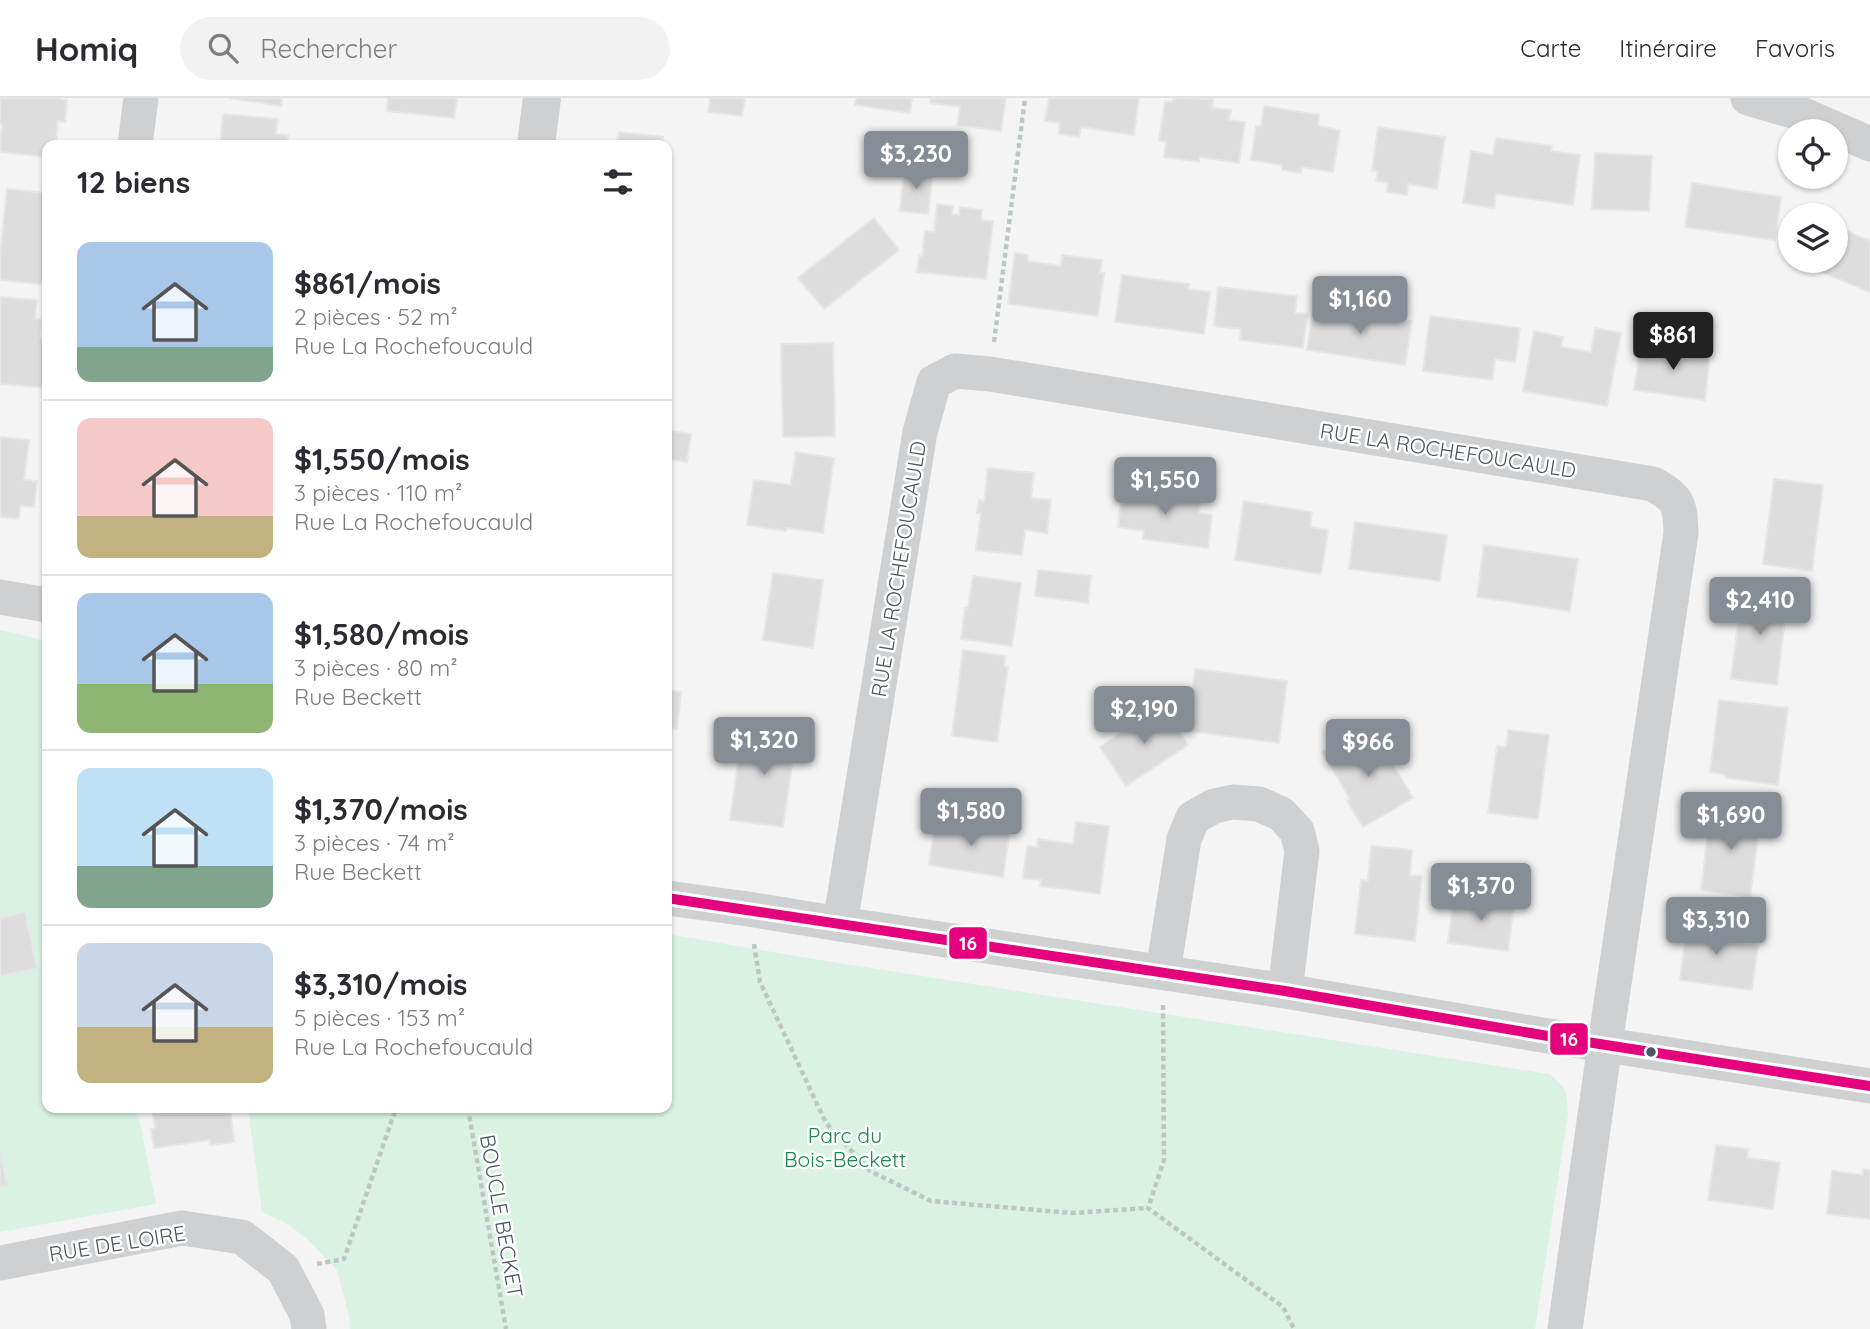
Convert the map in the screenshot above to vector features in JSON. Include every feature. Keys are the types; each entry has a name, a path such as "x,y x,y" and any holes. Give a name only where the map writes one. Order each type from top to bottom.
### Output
{"street":[{"path":"136,140 141,98"},
{"path":"537,140 542,98"},
{"path":"1748,98 1799,113 1870,144"},
{"name":"RUE LA ROCHEFOUCAULD","path":"840,924 920,432 934,382 955,371 990,374 1653,484 1672,495 1681,510 1681,533 1565,1329"},
{"path":"0,597 42,604"},
{"path":"1163,972 1184,839 1193,818 1214,806 1233,802 1259,804 1281,814 1297,831 1302,851 1285,991"},
{"path":"672,899 1285,991 1870,1086"},
{"name":"RUE DE LOIRE","path":"0,1263 181,1228 242,1237 283,1269 307,1315 309,1329"}],"path":[{"path":"990,374 1025,98"},
{"path":"1148,1208 1164,1160 1163,972"},
{"path":"760,982 825,1123 870,1171 931,1201 1072,1213 1148,1208 1283,1307 1294,1329"},
{"path":"283,1269 344,1259 394,1113"},
{"name":"BOUCLE BECKET","path":"469,1113 506,1329"}],"green space":[{"path":"0,630 42,641 42,1113 138,1113 156,1204 0,1232"},
{"name":"Parc du Bois-Beckett","path":"672,935 1549,1074 1565,1091 1567,1101 1568,1114 1535,1329 350,1329 337,1270 305,1237 286,1223 262,1212 249,1113 672,1113"}],"building":[{"path":"0,98 67,100 65,122 58,121 56,140 42,140 42,156 0,152"},
{"path":"229,98 282,98 281,106"},
{"path":"388,98 457,98 454,118 387,111"},
{"path":"710,98 745,98 742,116 708,112"},
{"path":"856,98 912,98 910,113 855,105"},
{"path":"930,98 1006,98 1001,131 957,125 960,107 930,103"},
{"path":"1049,98 1139,98 1134,135 1081,127 1079,137 1059,134 1060,123 1045,121"},
{"path":"1173,98 1213,99 1212,108 1231,110 1229,120 1245,122 1239,163 1200,157 1199,162 1164,157 1166,142 1159,141 1165,101 1172,102"},
{"path":"1264,106 1319,115 1318,126 1340,130 1333,172 1302,167 1301,173 1282,170 1282,165 1251,160 1256,126 1261,126"},
{"path":"223,114 278,119 276,134 288,135 288,140 220,140"},
{"path":"1378,127 1445,137 1437,189 1408,184 1407,195 1387,192 1388,183 1376,181 1378,171 1372,171"},
{"path":"619,132 663,137 663,140 618,140"},
{"path":"1496,138 1552,146 1551,151 1580,155 1573,205 1496,194 1494,208 1463,203 1471,151 1493,155"},
{"path":"1595,153 1652,156 1649,211 1592,209"},
{"path":"904,168 933,171 928,214 900,211"},
{"path":"1692,183 1781,197 1778,203 1775,240 1685,227"},
{"path":"7,189 42,192 42,284 0,280"},
{"path":"937,204 953,206 952,214 959,215 960,207 982,210 981,220 993,221 986,279 917,272 925,231 934,232"},
{"path":"874,218 899,250 824,309 798,278"},
{"path":"1848,231 1870,241 1870,292 1824,273 1848,273"},
{"path":"1015,253 1028,255 1028,261 1061,266 1062,255 1102,260 1100,273 1104,273 1098,316 1008,304"},
{"path":"1122,275 1189,284 1188,289 1210,292 1204,334 1115,322"},
{"path":"1218,287 1297,296 1295,313 1307,314 1303,348 1240,340 1241,329 1214,326"},
{"path":"0,297 37,300 35,319 42,320 42,388 0,384"},
{"path":"1314,306 1412,321 1405,365 1307,350"},
{"path":"1430,316 1520,328 1515,362 1495,359 1492,380 1423,371"},
{"path":"1595,328 1621,333 1607,406 1523,391 1534,331 1563,337 1561,347 1591,352"},
{"path":"833,343 835,436 783,437 781,344"},
{"path":"1641,344 1710,353 1705,400 1634,390"},
{"path":"672,431 691,434 687,462 672,460"},
{"path":"0,437 29,440 24,480 37,481 34,507 20,506 19,519 0,517"},
{"path":"796,452 834,458 823,533 747,525 754,480 791,485"},
{"path":"988,468 1034,473 1031,498 1051,500 1047,533 1025,530 1022,555 976,550 981,513 977,513 979,500 984,501"},
{"path":"1774,479 1823,485 1812,571 1763,564"},
{"path":"1123,487 1201,497 1199,513 1212,515 1208,548 1143,539 1144,531 1118,527"},
{"path":"1244,501 1312,512 1310,527 1328,530 1321,574 1235,560"},
{"path":"1355,522 1447,535 1440,581 1349,569"},
{"path":"1484,545 1578,559 1570,611 1477,597"},
{"path":"1038,570 1091,576 1088,603 1035,596"},
{"path":"773,573 823,580 813,648 763,640"},
{"path":"973,576 1021,583 1012,646 961,639"},
{"path":"1745,588 1788,594 1777,685 1731,679"},
{"path":"963,650 1005,656 1004,666 1008,667 997,742 952,736"},
{"path":"1195,669 1287,681 1279,743 1187,731"},
{"path":"672,691 681,692 677,729 672,728"},
{"path":"1719,700 1788,708 1778,785 1726,778 1726,775 1710,772"},
{"path":"1162,705 1188,745 1126,786 1100,747"},
{"path":"767,727 797,731 783,827 730,820 742,732 766,736"},
{"path":"1508,730 1549,735 1538,819 1488,813 1497,746 1506,747"},
{"path":"1348,736 1356,750 1377,738 1413,798 1363,827 1322,752"},
{"path":"1711,807 1761,814 1750,897 1701,890"},
{"path":"965,821 1010,828 1003,877 929,865 935,824 964,829"},
{"path":"1076,822 1109,826 1100,894 1040,886 1041,880 1023,878 1027,846 1037,847 1038,839 1073,844"},
{"path":"1371,846 1412,850 1410,875 1422,876 1415,941 1355,934 1361,880 1368,881"},
{"path":"1454,896 1514,904 1508,951 1448,943"},
{"path":"25,912 37,968 0,976 0,918"},
{"path":"1688,915 1712,918 1711,933 1725,935 1725,942 1758,946 1752,990 1680,980"},
{"path":"153,1113 231,1113 234,1142 210,1145 210,1140 154,1148 151,1129 155,1128"},
{"path":"1716,1145 1748,1149 1747,1158 1780,1162 1773,1209 1708,1200"},
{"path":"0,1152 7,1185 0,1186"},
{"path":"1863,1169 1870,1170 1870,1219 1827,1214 1832,1171 1862,1175"}],"transit line":[{"name":"16","path":"672,899 1285,991 1548,1036 1870,1086"}]}
